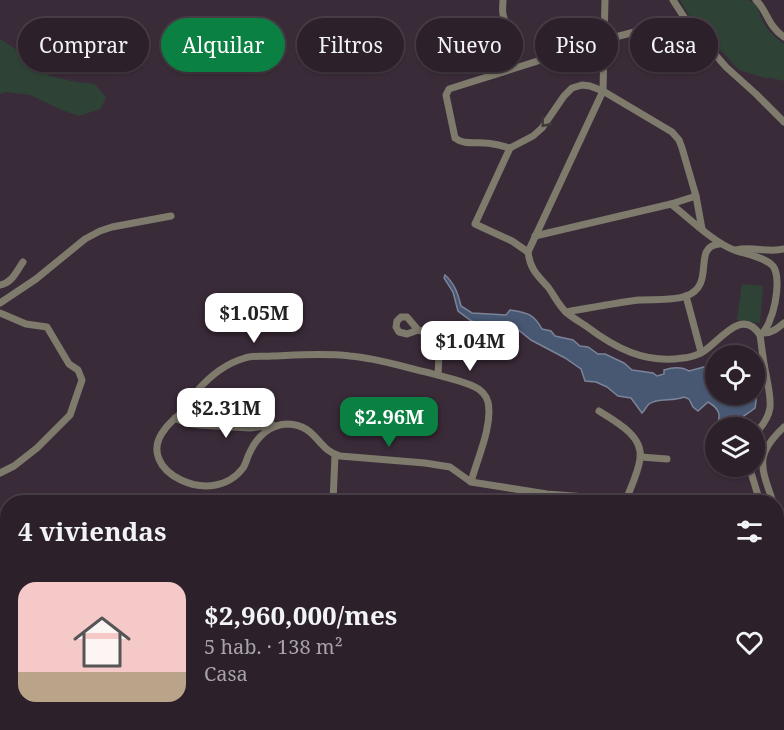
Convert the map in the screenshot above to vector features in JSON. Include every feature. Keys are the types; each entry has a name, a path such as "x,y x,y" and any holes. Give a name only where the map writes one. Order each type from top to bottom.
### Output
{"street":[{"path":"489,76 492,63 510,44 503,14 504,0"},
{"path":"605,0 605,18"},
{"path":"673,0 683,18"},
{"path":"756,0 771,25 784,37"},
{"path":"718,58 784,122"},
{"path":"510,148 486,142 462,142 455,138 447,91 535,62"},
{"path":"603,72 603,91 528,252 529,264 566,312 608,342 632,354 653,358 684,358 701,352 739,324 755,328 762,334"},
{"path":"528,252 512,241 475,224 510,148 533,136 542,128 564,96 572,88 582,85 603,91 672,132 682,148 696,196 702,229"},
{"path":"536,236 696,196"},
{"path":"670,204 719,243 767,262 776,272 778,290 771,317 762,334 771,400 770,412 765,423"},
{"path":"0,303 36,279 75,246 92,235 124,224 171,216"},
{"path":"566,312 634,301 686,296 698,288 701,283 705,253 713,244 719,243"},
{"path":"735,251 745,248 780,251 784,249"},
{"path":"0,285 12,278 22,262"},
{"path":"686,296 701,352"},
{"path":"0,313 26,324 47,327 69,364 78,370 82,380 70,415 37,448 14,466 0,473"},
{"path":"762,334 776,330 784,323"},
{"path":"418,330 440,336 438,375"},
{"path":"282,424 262,433 249,453 243,468 222,484 206,487 182,480 165,470 157,454 158,442 163,430 211,377 230,363 248,357 350,356 438,375 473,386 486,396 488,427 471,482"},
{"path":"599,411 626,428 639,445 641,457 628,495"},
{"path":"176,418 186,423 233,427 250,428 282,424 302,427 311,432 328,451 335,455 450,467 471,482 560,495"},
{"path":"771,495 764,476 763,461 768,444 784,427"},
{"path":"333,495 335,455"},
{"path":"641,457 668,459"},
{"path":"752,477 758,495"}],"green space":[{"path":"680,0 748,0 756,4 766,27 784,44 784,81 739,70 718,47 718,18 690,18"},
{"path":"0,39 18,50 18,72 47,72 49,76 95,84 106,98 100,109 79,116 30,95 7,92 0,94"},
{"path":"742,284 763,286 760,323 737,320"}],"water":[{"path":"445,275 456,289 461,306 472,313 506,315 510,310 525,313 536,320 542,329 551,331 555,336 573,340 580,346 588,347 598,354 605,354 624,363 632,370 653,373 657,376 671,368 689,371 705,367 705,405 698,411 689,399 684,397 661,400 649,404 642,413 631,398 618,396 596,382 585,381 581,369 531,340 516,328 485,328 470,320 458,311 453,292 444,278"},
{"path":"712,405 755,405 755,408 743,417 719,417"}]}
